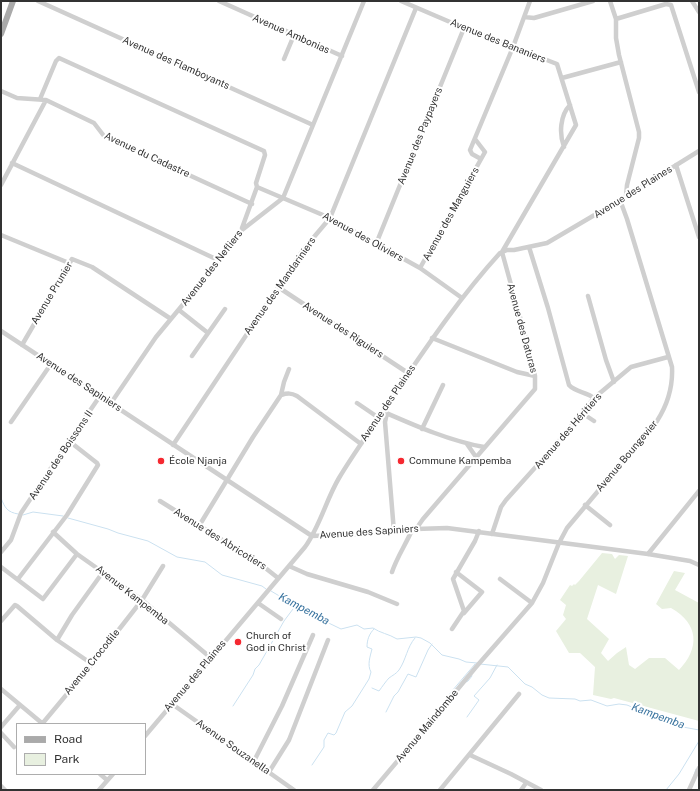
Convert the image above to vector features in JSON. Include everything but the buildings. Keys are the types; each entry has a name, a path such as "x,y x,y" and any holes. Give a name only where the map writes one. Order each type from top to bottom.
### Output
{"main road":[{"path":"1,34 13,1"}],"street":[{"name":"Avenue des Flamboyants","path":"38,1 313,125"},
{"name":"Avenue Ambonias","path":"219,1 342,56"},
{"name":"Avenue des Nefliers","path":"111,403 156,337 209,273 242,230 283,198 364,1"},
{"name":"Avenue des Bananiers","path":"401,1 464,28 557,64 576,125 502,252"},
{"name":"Avenue des Manguiers","path":"481,159 470,152 470,150 513,47 530,1"},
{"path":"524,16 534,18 593,1"},
{"path":"610,1 616,19 616,38 621,62 639,132 638,142 627,185 626,196"},
{"path":"692,1 699,12"},
{"path":"616,19 666,4 671,5 699,92"},
{"name":"Avenue des Mandariniers","path":"174,445 303,250 330,218 416,8"},
{"name":"Avenue des Paypayers","path":"376,244 464,28"},
{"path":"284,59 294,35"},
{"path":"40,99 56,60 59,58 264,151 265,155 256,183 257,187 242,230"},
{"path":"562,78 621,62"},
{"path":"693,75 699,72"},
{"name":"Avenue du Cadastre","path":"1,91 17,98 46,100 94,123 104,136 252,204"},
{"path":"1,185 46,100"},
{"path":"564,147 561,135 564,113 570,105"},
{"name":"Avenue des Manguiers","path":"420,268 486,152 475,139"},
{"name":"Avenue des Plaines","path":"146,735 305,547 312,536 338,480 379,418 385,413 408,373 462,298 502,252 547,243 699,151"},
{"path":"12,163 218,260"},
{"path":"676,165 699,237"},
{"name":"Avenue des Oliviers","path":"257,187 330,218 420,268 462,298"},
{"name":"Avenue Boungevier","path":"480,662 532,603 543,583 559,543 567,528 657,421 662,413 672,386 672,367 620,200"},
{"path":"1,235 69,263"},
{"path":"529,247 548,308 569,385 571,388 594,398"},
{"name":"Avenue des Daturas","path":"392,572 396,560 414,529 484,447 532,394 535,385 535,376 502,252"},
{"name":"Avenue Prunier","path":"22,345 70,260 73,259 92,267 171,318"},
{"name":"Avenue des Riguiers","path":"278,287 408,373"},
{"path":"588,296 606,360 614,382"},
{"path":"192,356 225,308"},
{"path":"179,310 208,333"},
{"name":"Avenue des Sapiniers","path":"1,331 312,536 440,528 479,531 492,534 648,554 690,560 699,564"},
{"path":"432,338 516,372 535,376"},
{"name":"Avenue des Héritiers","path":"492,534 501,508 506,500 556,445 594,398 627,370 634,366 668,357"},
{"path":"11,422 51,364"},
{"path":"200,526 227,480 281,395 289,369"},
{"path":"422,429 443,384"},
{"path":"281,395 292,393 361,444"},
{"name":"Avenue des Boissons II","path":"1,552 11,540 21,513 100,396"},
{"path":"357,403 379,418"},
{"path":"394,532 385,413 422,429 467,444 484,447"},
{"path":"582,413 594,421"},
{"path":"18,579 66,517 98,465 69,441"},
{"path":"467,444 476,457"},
{"path":"648,554 699,491"},
{"name":"Avenue des Abricotiers","path":"160,501 259,563 278,578"},
{"path":"585,505 610,525"},
{"path":"464,613 464,609 453,579 475,541 479,531"},
{"name":"Avenue Kampemba","path":"53,532 77,554 142,600 211,658"},
{"path":"1,567 43,599 77,554"},
{"name":"Avenue Crocodile","path":"43,723 92,664 142,600 163,566"},
{"path":"289,566 307,574 368,592 397,604"},
{"path":"57,640 72,615 103,572"},
{"path":"452,629 482,592 456,572"},
{"path":"500,579 532,603"},
{"path":"258,603 281,619"},
{"path":"1,621 15,605 57,640 92,664"},
{"path":"254,761 282,706 312,635"},
{"path":"269,772 289,740 328,640"},
{"name":"Avenue Maindombe","path":"373,790 480,662"},
{"path":"1,689 41,723"},
{"path":"440,790 519,694"},
{"name":"Avenue Souzanella","path":"172,704 294,790"},
{"path":"1,728 20,705"},
{"path":"1,733 14,746"},
{"path":"470,754 541,790"},
{"path":"689,790 699,768"},
{"path":"101,775 107,780"},
{"path":"99,790 112,775"},
{"path":"522,790 526,783"},
{"path":"1,786 5,790"}],"green space":[{"path":"602,553 612,554 615,559 619,555 628,556 616,594 598,585 587,619 609,639 601,653 608,661 626,647 629,665 635,669 649,658 665,658 679,670 691,653 693,637 687,621 671,608 662,609 656,604 674,571 685,573 675,590 699,603 699,721 614,698 611,699 593,695 595,667 580,653 569,653 556,631 566,619 563,615 566,605 560,600 570,585 575,585 579,581"}],"waterway":[{"name":"Kampemba","path":"1,498 7,509 18,514"},
{"name":"Kampemba","path":"23,515 33,512 63,516"},
{"name":"Kampemba","path":"68,518 148,541 177,557 205,562 222,575 262,586 266,589"},
{"name":"Kampemba","path":"271,591 308,613 341,629 357,625 364,629 373,628 397,639 416,637 421,638 430,643 442,655 466,662 477,663"},
{"path":"233,706 253,675 255,669 259,665 284,621 296,605"},
{"path":"312,765 324,747 324,740 328,733 334,735 336,733 345,712 352,706 369,679 371,672 369,661 372,649 367,647 367,644 374,629"},
{"path":"372,688 379,691 389,678 398,671 410,645 415,638"},
{"path":"386,712 408,674 416,677 432,644"},
{"path":"446,698 475,664"},
{"name":"Kampemba","path":"480,664 508,667 525,684 549,698 575,699 580,701 591,700 607,706 619,704 627,705 645,714 683,727 699,730"},
{"path":"467,717 479,700 474,696 490,678 497,665"},
{"path":"466,682 472,676"},
{"path":"666,790 679,774 699,741"},
{"path":"694,775 696,769"}],"place":[{"name":"École Njanja","path":"161,461"},
{"name":"Commune Kampemba","path":"401,461"},
{"name":"Church of God in Christ","path":"238,642"}]}
